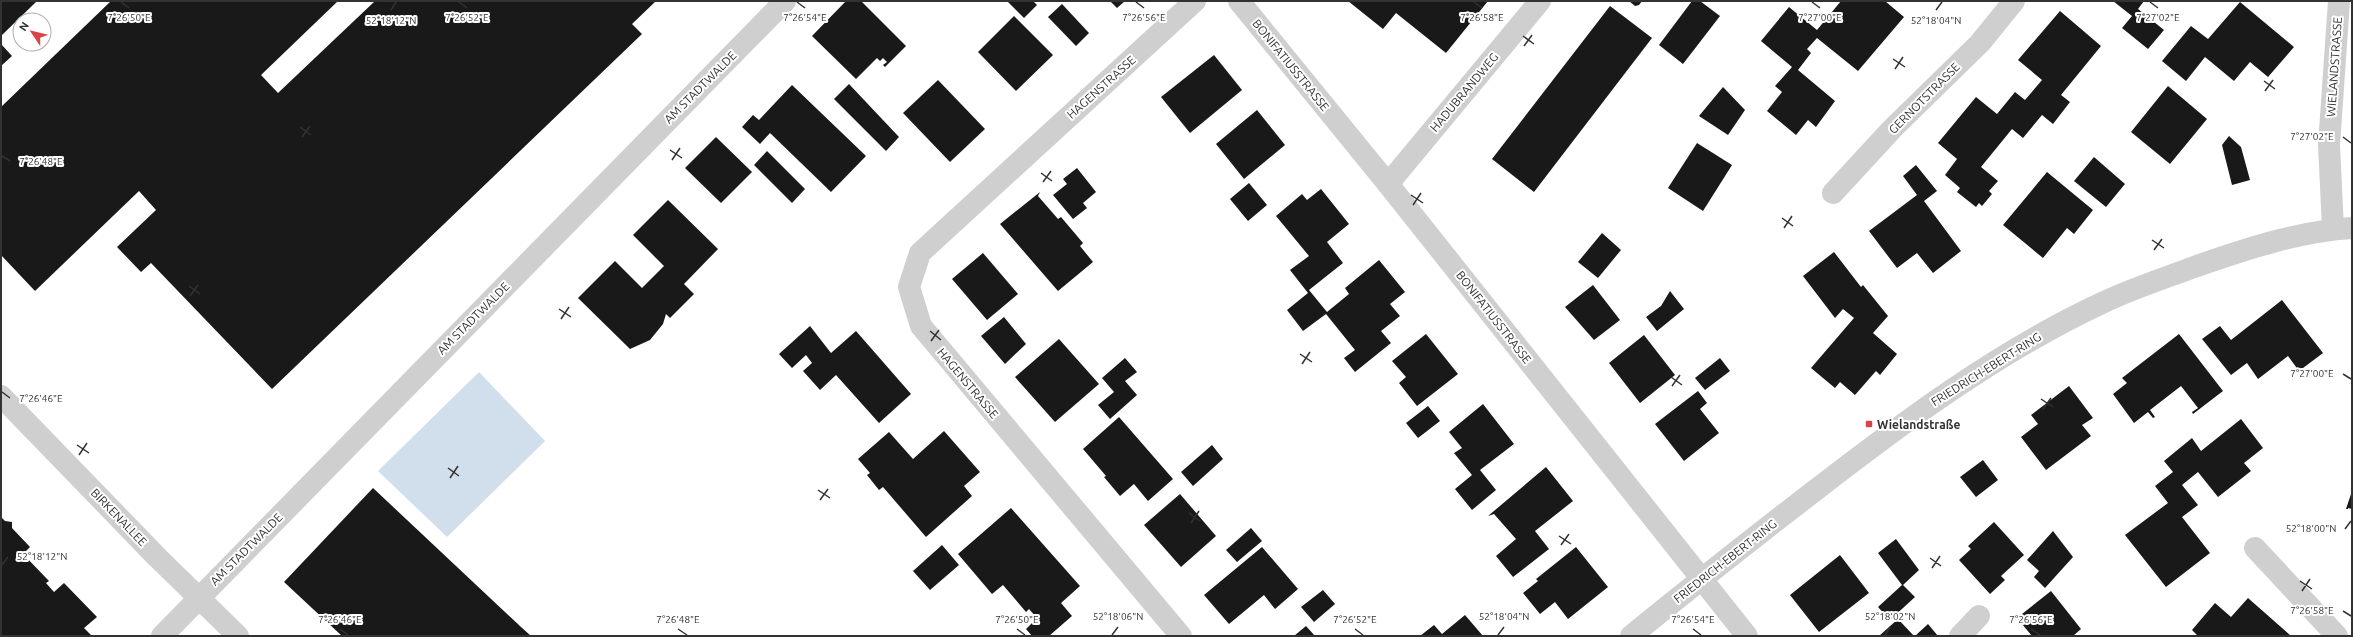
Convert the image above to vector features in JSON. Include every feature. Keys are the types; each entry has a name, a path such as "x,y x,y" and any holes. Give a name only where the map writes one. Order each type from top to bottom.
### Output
{"street":[{"name":"AM STADTWALDE","path":"162,636 198,597 786,1"},
{"name":"HAGENSTRASSE","path":"1181,636 921,326 909,287 920,252 1195,1"},
{"name":"BONIFATIUSSTRASSE","path":"1239,1 1388,184 1747,636"},
{"name":"HADUBRANDWEG","path":"1388,184 1540,1"},
{"name":"GERNOTSTRASSE","path":"1833,193 1892,129 1980,43 2014,1"},
{"name":"WIELANDSTRASSE","path":"2339,1 2329,146 2342,229"},
{"name":"FRIEDRICH-EBERT-RING","path":"1631,636 1701,578 1899,426 1953,387 2036,338 2102,303 2143,286 2239,251 2342,229"},
{"name":"BIRKENALLEE","path":"1,396 238,636"},
{"path":"2255,548 2337,636"},
{"path":"1960,636 1979,616"}],"water":[{"path":"479,372 545,441 447,537 378,471"}],"building":[{"path":"1,1 37,1 26,12 12,12 12,25 1,36"},
{"path":"111,1 338,1 261,75 278,93 375,1 656,1 632,24 642,34 272,389 151,263 141,272 117,247 156,210 139,191 35,291 1,255 1,107"},
{"path":"846,1 861,1 906,46 885,67 883,65 887,62 883,58 880,61 877,58 856,79 812,36"},
{"path":"1007,1 1033,1 1037,5 1024,18"},
{"path":"1110,1 1125,1 1117,8"},
{"path":"1348,1 1488,1 1446,53 1396,13 1383,29"},
{"path":"1629,1 1642,1 1639,5 1635,6"},
{"path":"1692,1 1700,1 1720,16 1683,64 1659,45"},
{"path":"1841,1 1885,1 1904,17 1858,71 1817,38 1807,49 1811,53 1798,70 1835,101 1816,127 1808,120 1796,135 1767,111 1782,92 1775,86 1792,67 1761,41 1789,7 1817,30"},
{"path":"2113,1 2144,1 2138,9 2164,30 2148,49 2122,28 2132,16"},
{"path":"2240,2 2294,47 2268,77 2250,62 2234,81 2205,57 2186,81 2162,61 2191,26 2208,39"},
{"path":"1062,4 1089,33 1076,46 1048,17"},
{"path":"1610,6 1652,38 1534,192 1492,159"},
{"path":"2060,11 2101,46 2061,95 2070,102 2053,124 2042,115 2023,138 2012,129 1981,167 1998,181 1989,191 1992,194 1982,206 1979,203 1976,207 1957,192 1960,188 1945,175 1957,159 1938,143 1976,97 1997,114 2015,92 2025,100 2042,80 2018,60"},
{"path":"1014,16 1053,55 1016,91 978,52"},
{"path":"1,44 12,56 1,66"},
{"path":"1214,55 1242,90 1190,133 1161,97"},
{"path":"938,80 985,129 950,162 903,113"},
{"path":"849,84 899,137 886,151 834,99"},
{"path":"792,85 866,156 831,192 770,133 760,144 742,127 753,115 759,120"},
{"path":"2168,86 2207,119 2170,164 2131,132"},
{"path":"1723,87 1745,110 1728,135 1699,116"},
{"path":"1257,110 1285,145 1244,179 1216,144"},
{"path":"2229,136 2241,147 2250,180 2232,185 2222,145"},
{"path":"716,137 752,172 721,203 685,168"},
{"path":"1697,143 1732,165 1703,211 1668,188"},
{"path":"767,151 805,189 792,203 754,165"},
{"path":"2094,157 2125,184 2106,207 2074,181"},
{"path":"1916,165 1937,191 1924,201 1961,251 1933,273 1917,253 1897,268 1869,231 1917,195 1903,176"},
{"path":"1077,168 1096,192 1083,203 1087,208 1073,219 1053,195 1067,184 1063,179"},
{"path":"2047,172 2093,210 2074,234 2067,228 2043,258 2003,225"},
{"path":"1249,183 1267,205 1248,221 1230,199"},
{"path":"1321,189 1349,224 1327,242 1343,263 1309,290 1327,312 1349,294 1345,288 1379,260 1405,292 1390,304 1400,316 1381,331 1391,343 1355,372 1344,358 1355,350 1326,314 1303,331 1287,310 1308,293 1290,270 1309,256 1276,216 1302,194 1307,200"},
{"path":"1040,192 1038,196 1058,219 1061,217 1083,243 1080,246 1093,262 1058,291 1000,224"},
{"path":"668,200 718,249 684,284 694,294 670,318 666,314 663,324 650,340 630,349 578,298 615,261 642,288 664,266 633,235"},
{"path":"1602,233 1621,250 1598,278 1578,262"},
{"path":"1834,252 1861,287 1863,285 1888,316 1873,333 1897,354 1880,375 1876,371 1855,395 1840,382 1835,388 1811,368 1854,318 1843,309 1835,318 1803,276"},
{"path":"983,253 1018,294 987,320 952,279"},
{"path":"1593,285 1620,320 1594,340 1565,307"},
{"path":"1670,291 1684,309 1657,331 1646,317 1661,306"},
{"path":"2282,300 2323,353 2299,371 2288,356 2258,379 2247,363 2231,375 2202,339 2220,326 2231,340"},
{"path":"1004,317 1026,344 1005,364 981,336"},
{"path":"810,326 831,353 856,331 911,394 879,423 836,375 820,390 803,371 812,363 806,355 792,368 779,354"},
{"path":"1426,334 1458,374 1417,406 1399,383 1406,377 1392,361"},
{"path":"2179,334 2223,391 2193,414 2192,412 2198,408 2181,386 2150,410 2155,417 2153,418 2148,412 2134,423 2113,394 2127,383 2122,378"},
{"path":"1644,335 1675,375 1640,403 1609,363"},
{"path":"1059,339 1099,384 1055,422 1015,377"},
{"path":"1125,358 1137,372 1125,381 1137,395 1110,419 1098,405 1114,392 1102,378"},
{"path":"1720,358 1730,371 1705,390 1695,378"},
{"path":"2069,386 2093,418 2082,425 2091,436 2046,470 2021,437 2038,424 2031,415"},
{"path":"1698,391 1707,403 1700,409 1719,433 1684,461 1655,424"},
{"path":"1483,404 1514,444 1480,470 1496,490 1472,510 1455,489 1472,475 1454,453 1462,448 1449,432"},
{"path":"1428,406 1440,421 1418,438 1406,423"},
{"path":"1119,417 1173,479 1148,501 1134,484 1120,496 1104,477 1106,476 1083,449"},
{"path":"2241,419 2263,448 2244,463 2251,471 2218,497 2198,472 2182,485 2198,505 2182,517 2210,553 2166,587 2125,535 2168,503 2155,486 2173,472 2164,461 2192,438 2201,451"},
{"path":"944,431 980,472 964,486 972,496 926,537 883,487 879,490 867,475 870,473 858,459 889,432 913,459"},
{"path":"1212,445 1223,459 1193,486 1181,472"},
{"path":"1983,460 1998,480 1976,497 1960,477"},
{"path":"1546,467 1573,501 1535,531 1549,549 1513,577 1496,556 1516,539 1494,514 1488,516"},
{"path":"373,488 531,636 342,636 284,582"},
{"path":"2352,491 2352,509 2346,509"},
{"path":"1180,494 1216,536 1181,567 1144,525"},
{"path":"1011,508 1080,586 1061,603 1072,616 1049,636 1032,636 1026,629 1037,618 1029,609 1026,612 1003,585 992,594 958,554"},
{"path":"1,517 5,521 12,522 12,528 30,547 23,554 49,581 46,583 54,592 64,583 97,617 84,628 92,636 1,636"},
{"path":"1994,522 2024,555 2001,576 2005,580 1990,594 1959,560 1971,549 1968,546"},
{"path":"1251,528 1262,541 1237,562 1226,550"},
{"path":"2053,531 2073,557 2045,588 2034,577 2039,571 2027,560"},
{"path":"1896,539 1919,570 1903,585 1915,597 1890,620 1878,607 1902,585 1878,553"},
{"path":"942,545 959,565 930,590 913,571"},
{"path":"1262,547 1298,589 1275,609 1264,595 1229,624 1204,595"},
{"path":"1576,547 1608,587 1568,619 1555,602 1540,614 1523,593 1538,581 1536,579"},
{"path":"1840,555 1869,593 1819,632 1790,595"},
{"path":"1323,590 1335,604 1314,622 1301,607"},
{"path":"2051,591 2081,629 2073,636 2032,636 2017,618"},
{"path":"2248,598 2291,636 2198,636 2192,630 2215,603 2231,617"},
{"path":"1465,615 1483,636 1420,636 1434,625 1442,634"},
{"path":"1898,619 1914,636 1879,636"},
{"path":"1928,624 1938,636 1915,636"},
{"path":"1306,626 1315,636 1294,636"}],"place":[{"name":"Wielandstraße","path":"1869,424"}]}
